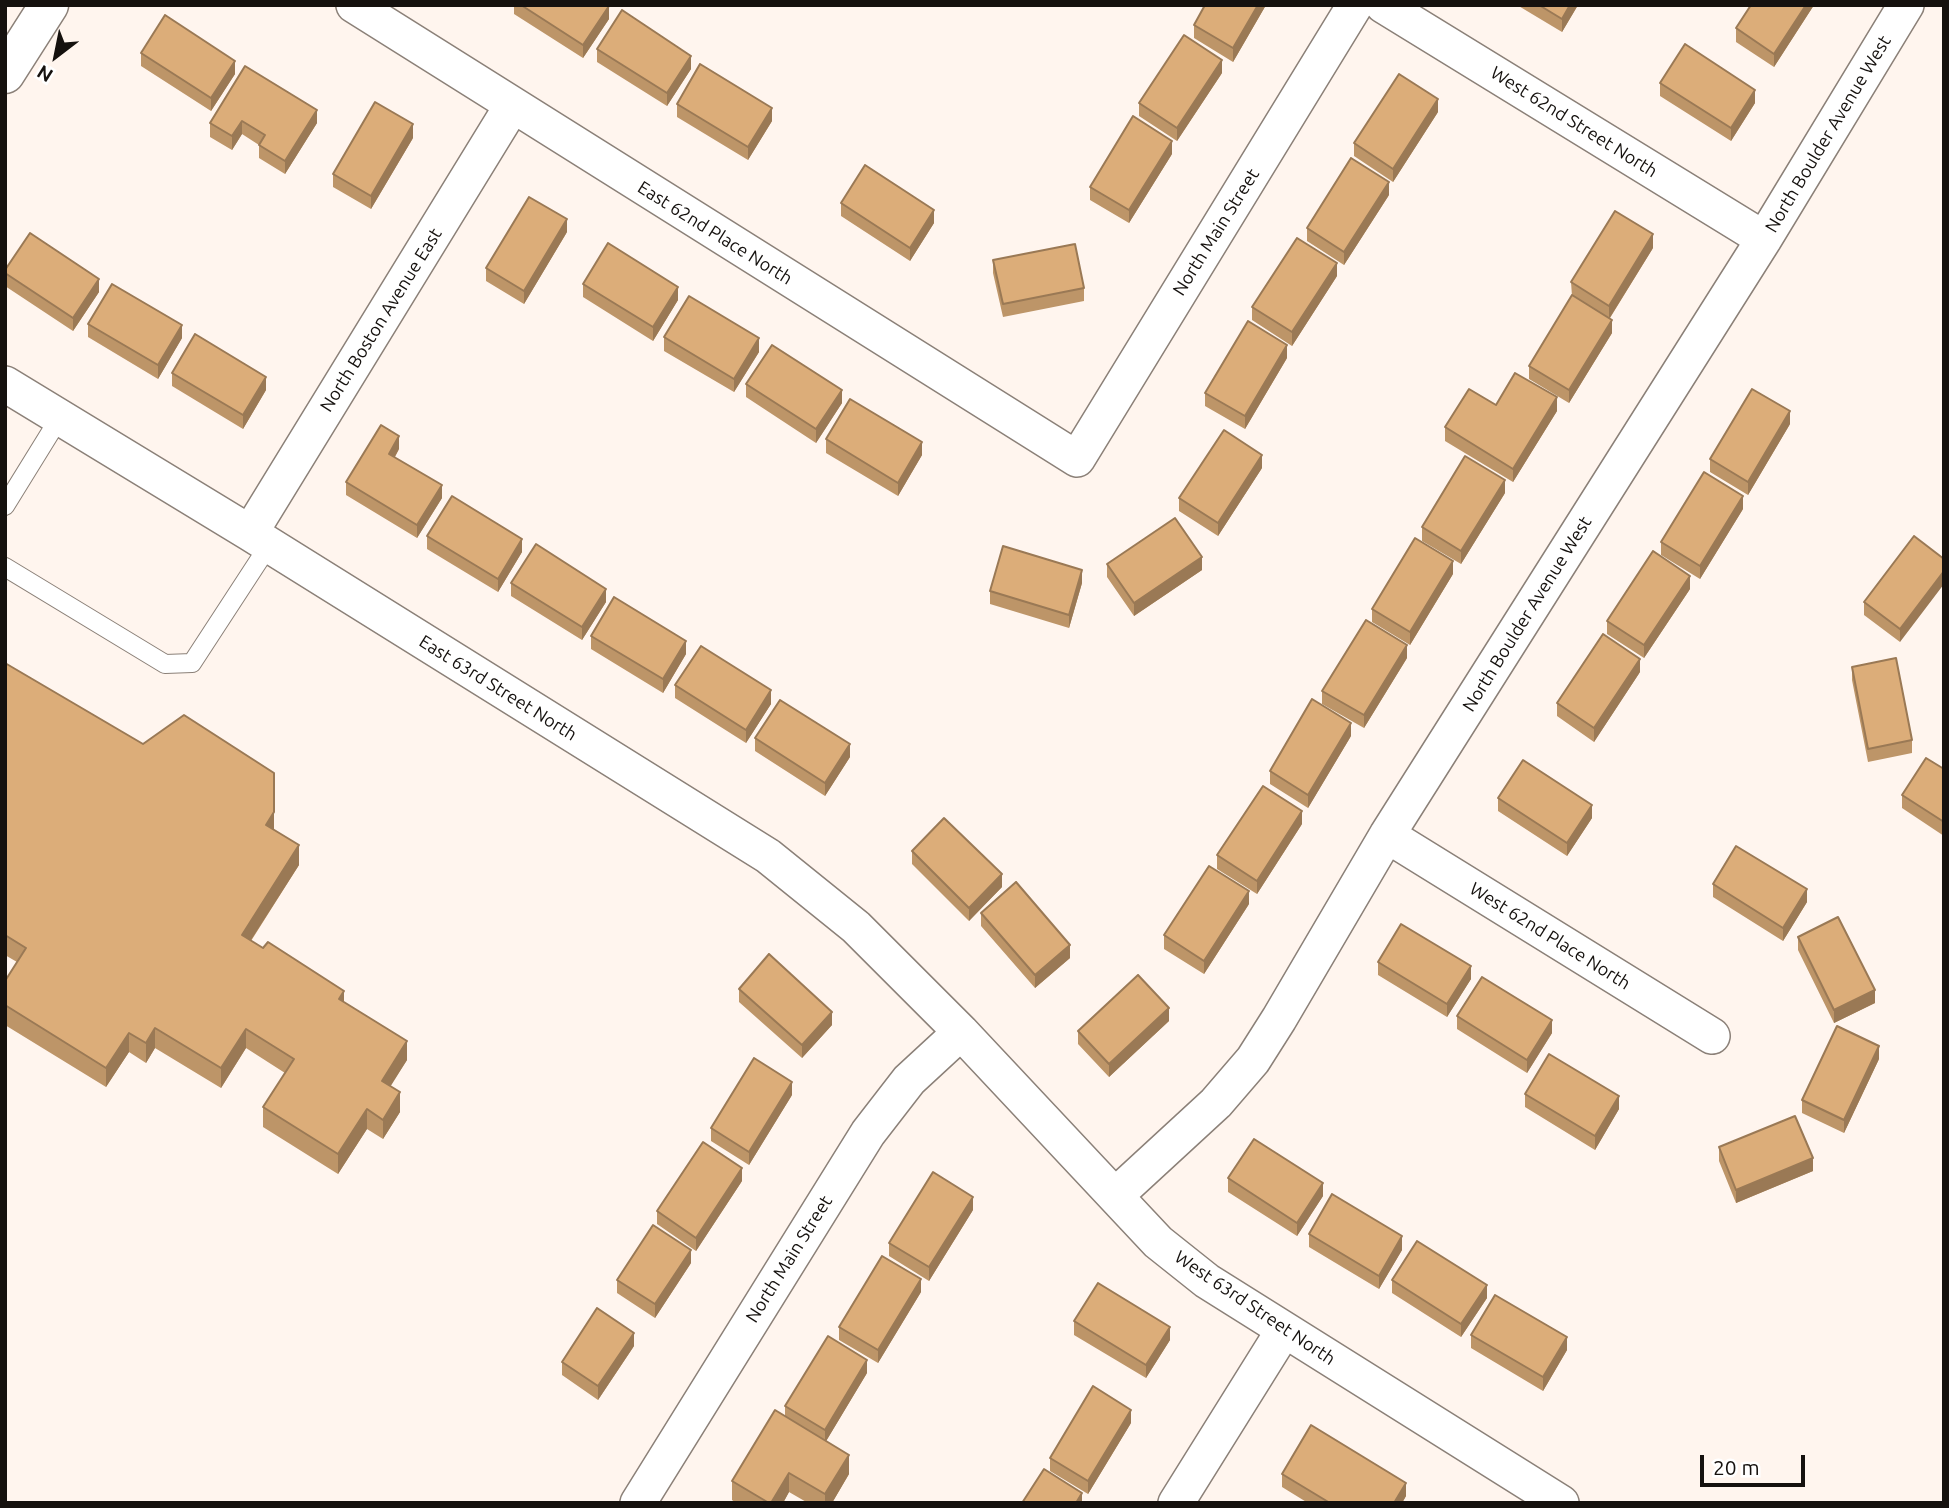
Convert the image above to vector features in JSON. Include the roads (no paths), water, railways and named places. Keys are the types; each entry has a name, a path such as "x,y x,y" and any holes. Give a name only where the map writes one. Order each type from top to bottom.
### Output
{"street":[{"path":"5,74 49,5"},
{"name":"East 62nd Place North","path":"354,5 1077,459"},
{"name":"North Main Street","path":"1077,459 1356,5"},
{"name":"West 62nd Street North","path":"1384,5 1764,239"},
{"name":"North Boulder Avenue West","path":"1115,1196 1216,1103 1253,1060 1387,835 1764,239 1906,5"},
{"name":"North Boston Avenue East","path":"259,539 512,106"},
{"name":"East 63rd Street North","path":"5,384 768,856 856,927 961,1032"},
{"name":"West 62nd Place North","path":"1387,835 1712,1036"},
{"name":"North Main Street","path":"638,1503 874,1124 909,1080 961,1032"},
{"name":"West 63rd Street North","path":"961,1032 1158,1242 1207,1281 1561,1503"},
{"path":"1176,1503 1284,1330"}],"lane":[{"path":"5,506 60,417"},
{"path":"5,567 165,664 192,663 259,539"}]}
